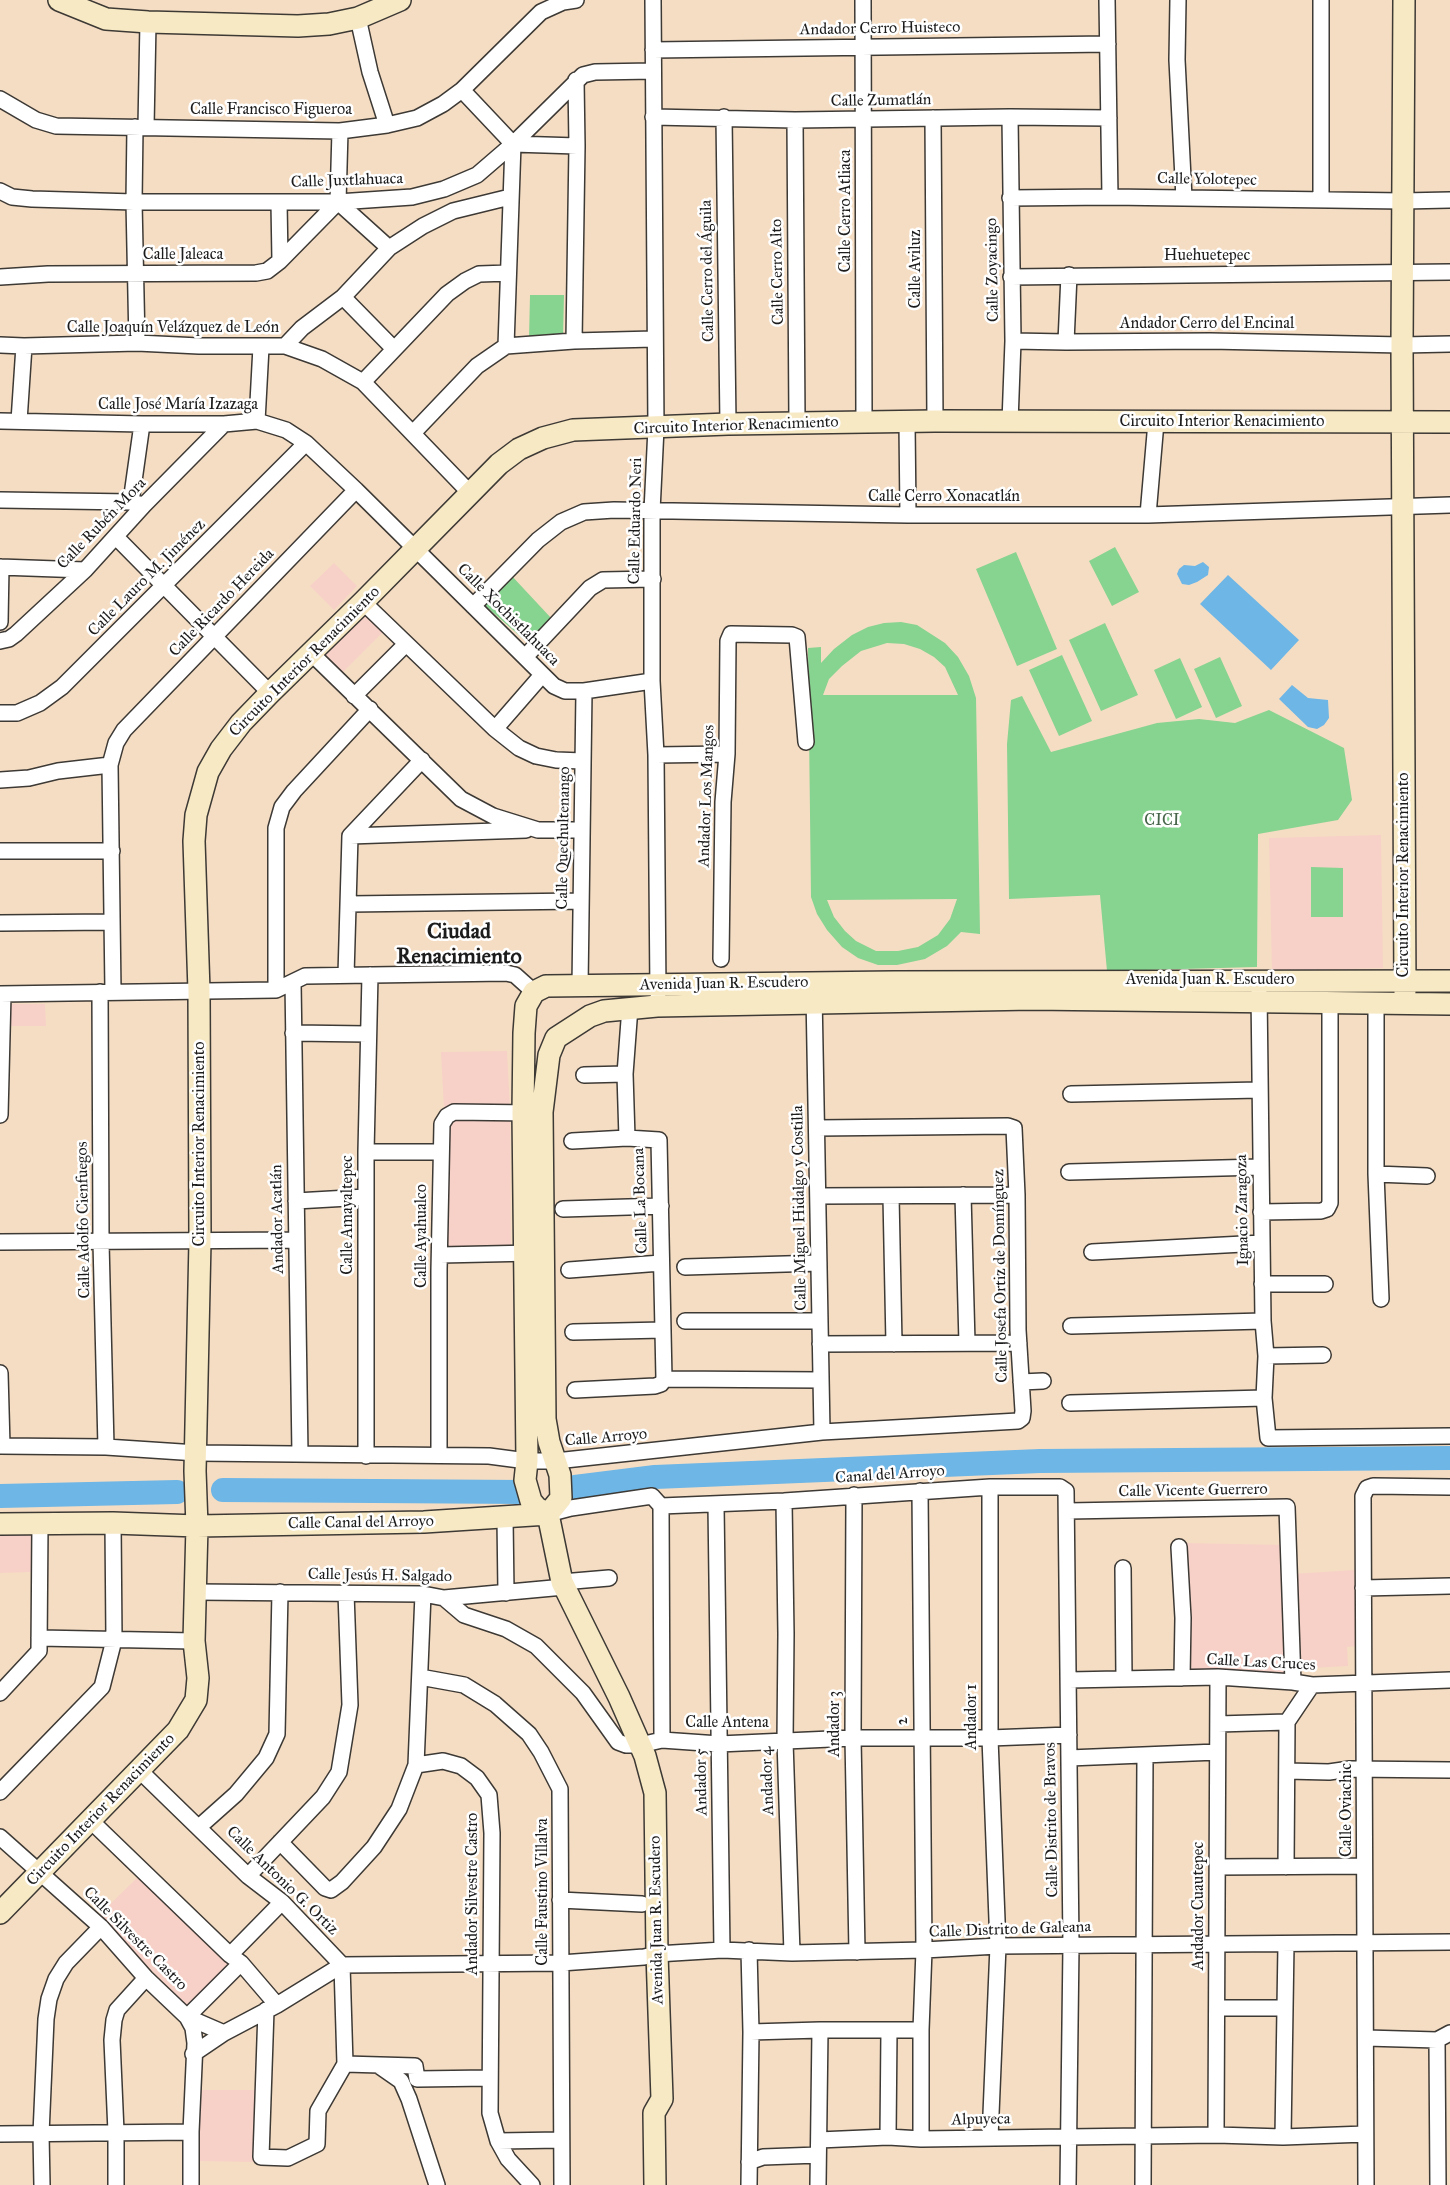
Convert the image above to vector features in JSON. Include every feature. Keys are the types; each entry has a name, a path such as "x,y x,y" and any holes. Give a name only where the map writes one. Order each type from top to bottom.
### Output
{"main road":[{"path":"59,0 106,18 148,22 298,26 329,24 358,18 400,0"},
{"name":"Circuito Interior Renacimiento","path":"1404,0 1402,506 1406,1004"},
{"name":"Circuito Interior Renacimiento","path":"0,1913 178,1730 196,1700 198,1678 194,1641 197,1526 195,1506 200,1240 199,990 194,841 196,815 208,772 221,749 241,723 416,550 499,464 519,450 543,438 573,430 728,423 935,421 1402,422"},
{"path":"1402,422 1450,422"},
{"name":"Avenida Juan R. Escudero","path":"534,992 546,986 580,986 658,996 1033,990 1259,980 1450,981"},
{"name":"Avenida Juan R. Escudero","path":"1033,990 1258,1002 1450,1004"},
{"path":"534,992 526,1006 524,1033 524,1078 533,1113 534,1253 525,1480 531,1501 537,1508 548,1514 561,1498 560,1475 549,1442 545,1419 534,1253"},
{"name":"Avenida Juan R. Escudero","path":"556,1038 590,1016 604,1011 630,1007 658,996"},
{"path":"524,1033 556,1038 549,1055 546,1079 533,1113"},
{"path":"524,1078 546,1079"},
{"name":"Avenida Juan R. Escudero","path":"548,1514 563,1585 619,1697 635,1740 651,1772 655,1793 650,1955"},
{"name":"Calle Canal del Arroyo","path":"0,1524 113,1523 197,1526 424,1522 548,1514"},
{"name":"Avenida Juan R. Escudero","path":"635,1740 642,1834 642,1904 650,1955 662,2099 654,2113 655,2185"}],"street":[{"name":"Calle Francisco Figueroa","path":"0,99 36,120 56,126 340,131 387,125 417,118 462,90 541,12 563,2 576,0"},
{"name":"Calle Eduardo Neri","path":"652,0 656,428 652,511 652,681 656,755 658,996"},
{"name":"Calle Cerro Atliaca","path":"863,0 864,423"},
{"path":"1107,0 1110,196"},
{"path":"1178,0 1177,60 1184,198"},
{"path":"1320,0 1319,171 1321,199"},
{"path":"358,18 370,72 387,125"},
{"path":"136,343 134,202 148,22"},
{"name":"Andador Cerro Huisteco","path":"653,50 1107,44"},
{"name":"Calle Juxtlahuaca","path":"0,191 12,197 32,199 134,202 338,202 412,197 444,189 477,175 513,144 576,80 584,75 595,72 653,71"},
{"path":"574,341 576,80"},
{"path":"462,90 513,144 577,146"},
{"name":"Calle Zumatlán","path":"653,117 795,120 1109,118"},
{"name":"Calle Cerro del Águila","path":"724,117 728,423"},
{"name":"Calle Zoyacingo","path":"1010,117 1013,341 1010,422"},
{"name":"Calle Aviluz","path":"933,118 935,421"},
{"name":"Calle Cerro Alto","path":"795,120 797,423"},
{"path":"340,131 338,202 389,248"},
{"path":"506,346 513,144"},
{"path":"285,346 302,328 343,297 389,248 423,226 453,211 510,196"},
{"name":"Calle Yolotepec","path":"1010,198 1110,196 1450,200"},
{"path":"279,202 280,261"},
{"name":"Calle Jaleaca","path":"0,277 48,274 256,273 267,271 280,261 338,202"},
{"name":"Huehuetepec","path":"1011,277 1450,272"},
{"path":"363,382 447,294 480,274 508,273"},
{"path":"1066,342 1069,275"},
{"path":"343,297 394,349"},
{"path":"412,433 477,366 506,346 654,339"},
{"name":"Andador Cerro del Encinal","path":"1013,341 1450,344"},
{"name":"Calle Joaquín Velázquez de León","path":"0,345 136,343 285,346 322,358 363,382 470,493"},
{"path":"19,421 24,346"},
{"path":"257,421 261,347"},
{"name":"Calle José María Izazaga","path":"0,421 141,424 224,424 257,421 286,430 306,443 357,490 416,550"},
{"path":"1148,515 1156,422"},
{"path":"907,423 908,515"},
{"path":"0,500 137,503 141,424"},
{"name":"Calle Rubén Mora","path":"0,641 16,634 85,570 116,537 137,503 224,424"},
{"name":"Calle Lauro M. Jiménez","path":"0,713 17,713 40,704 62,687 306,443"},
{"name":"Calle Ricardo Hereida","path":"116,743 124,730 357,490"},
{"name":"Calle Cerro Xonacatlán","path":"473,606 538,540 561,522 584,512 614,510 908,515 1148,515 1450,505"},
{"path":"116,537 270,693"},
{"name":"Calle Xochistlahuaca","path":"416,550 554,686 565,691 584,691 652,681"},
{"path":"0,622 1,567 85,570"},
{"path":"525,657 590,588 603,580 653,579"},
{"path":"363,602 495,729 519,748 536,756 556,760 583,761"},
{"name":"Andador Los Mangos","path":"721,959 723,802 727,754 728,641 730,634 797,637 806,742"},
{"path":"354,696 406,644"},
{"path":"310,653 461,799 493,816 538,830"},
{"path":"495,729 542,675"},
{"name":"Calle Quechultenango","path":"580,986 584,691"},
{"path":"276,990 276,828 282,807 294,791 370,710"},
{"name":"Calle Adolfo Cienfuegos","path":"106,1447 101,1242 107,992 112,922 110,765 116,743"},
{"path":"656,755 727,754"},
{"path":"346,975 350,836 423,760"},
{"path":"0,780 29,778 58,771 110,765"},
{"path":"350,836 582,830"},
{"path":"0,851 112,851"},
{"path":"349,904 580,902"},
{"path":"0,923 112,922"},
{"path":"0,1115 1,994 276,990 305,976 506,973 515,975 534,992"},
{"name":"Calle Amayaltepec","path":"366,1456 366,1152 369,975"},
{"name":"Ignacio Zaragoza","path":"1259,980 1262,1284 1266,1356 1264,1398 1268,1438 1450,1436"},
{"name":"Andador Acatlán","path":"293,982 300,1454"},
{"name":"Calle Miguel Hidalgo y Costilla","path":"814,993 822,1432"},
{"path":"1261,1212 1322,1211 1327,1209 1330,1203 1330,1002"},
{"path":"1376,1004 1376,1174 1381,1299"},
{"name":"Calle La Bocana","path":"630,1007 625,1074 627,1138 659,1140 662,1381"},
{"path":"294,1033 368,1034"},
{"path":"584,1074 625,1074"},
{"path":"1071,1094 1259,1090"},
{"name":"Calle Ayahualco","path":"439,1455 442,1124 447,1116 454,1112 533,1113"},
{"name":"Calle Josefa Ortiz de Domínguez","path":"817,1128 1008,1126 1014,1128 1019,1343 1023,1411 1022,1418 1018,1421"},
{"path":"572,1141 627,1138"},
{"path":"366,1152 440,1152"},
{"path":"1069,1172 1260,1167"},
{"path":"1376,1174 1427,1176"},
{"path":"963,1195 967,1343"},
{"path":"818,1196 1017,1195"},
{"path":"891,1196 894,1344"},
{"path":"296,1201 366,1197"},
{"path":"563,1209 661,1206"},
{"path":"0,1242 296,1240"},
{"path":"1092,1252 1262,1244"},
{"path":"440,1255 534,1253"},
{"path":"568,1270 661,1263"},
{"path":"685,1267 819,1263"},
{"path":"1262,1284 1325,1284"},
{"path":"685,1321 820,1321"},
{"path":"1071,1326 1263,1321"},
{"path":"573,1332 663,1330"},
{"path":"820,1344 1019,1343"},
{"path":"1266,1356 1323,1355"},
{"path":"0,1373 1,1446 106,1447 197,1454"},
{"path":"574,1390 662,1381 821,1380"},
{"path":"1021,1382 1043,1381"},
{"path":"1070,1402 1264,1398"},
{"name":"Calle Arroyo","path":"197,1454 439,1455 556,1461 822,1432 1018,1421"},
{"name":"Calle Oviachic","path":"1366,2185 1363,1496 1367,1488 1373,1486 1450,1487"},
{"name":"Canal del Arroyo","path":"716,1505 990,1487 1060,1487 1066,1491"},
{"name":"Andador 1","path":"990,1487 990,1738 998,1946 990,2138"},
{"name":"2","path":"920,1491 924,1950 921,2139"},
{"name":"Calle Distrito de Bravos","path":"1066,1491 1071,1945 1068,2185"},
{"name":"Andador 3","path":"854,1495 853,1738 856,1952"},
{"name":"Calle Canal del Arroyo","path":"548,1514 571,1508 652,1496 661,1506 716,1505"},
{"name":"Andador 4","path":"784,1501 786,1634 784,1741 792,1953"},
{"name":"Andador 5","path":"716,1505 722,1950"},
{"path":"661,1506 662,1740"},
{"name":"Calle Vicente Guerrero","path":"1068,1511 1287,1507 1293,1682"},
{"path":"505,1518 506,1593"},
{"path":"0,1792 102,1687 114,1640 113,1523"},
{"path":"0,1693 39,1652 40,1524"},
{"path":"1179,1547 1183,1618 1182,1678"},
{"path":"1123,1568 1124,1679"},
{"name":"Calle Jesús H. Salgado","path":"195,1593 423,1594 444,1598 506,1593 609,1578"},
{"path":"1363,1588 1450,1586"},
{"path":"199,1827 236,1794 266,1758 277,1734 280,1592"},
{"path":"248,1876 323,1797 339,1772 350,1705 346,1593"},
{"path":"280,1842 325,1888 331,1890 342,1882 374,1847 399,1809 416,1765 423,1594"},
{"path":"444,1598 464,1615 506,1629 536,1647 583,1693 618,1742 635,1740"},
{"path":"39,1638 194,1641"},
{"name":"Calle Faustino Villalva","path":"420,1677 464,1685 495,1704 521,1726 541,1752 560,1790 562,2185"},
{"name":"Calle Las Cruces","path":"1069,1680 1218,1677 1312,1685 1450,1680"},
{"name":"Andador Cuautepec","path":"1216,2135 1218,1677"},
{"path":"1286,1867 1287,1722 1312,1685"},
{"path":"1218,1724 1287,1722"},
{"name":"Calle Antena","path":"635,1740 719,1744 853,1738 990,1738 1069,1735"},
{"path":"1069,1758 1217,1752"},
{"path":"1143,2185 1144,1755"},
{"name":"Andador Silvestre Castro","path":"416,1765 443,1761 461,1766 477,1778 489,1795 492,1833 490,2114 498,2142 508,2159 532,2185"},
{"name":"Calle Antonio G. Ortiz","path":"139,1770 248,1876 282,1902 342,1965"},
{"path":"1287,1771 1450,1770"},
{"path":"90,1820 236,1959 271,2008 261,2157 288,2158 317,2144 318,2111 345,2064 342,1965 271,2008 224,2033 193,2054"},
{"name":"Calle Silvestre Castro","path":"0,1837 101,1927 146,1978 187,2017 224,2033"},
{"path":"1218,1867 1364,1866"},
{"path":"560,1900 642,1904"},
{"path":"191,2185 193,2028 187,2017 282,1902"},
{"path":"42,2185 41,2134 46,2019 49,1999 56,1979 66,1963 101,1927"},
{"name":"Calle Distrito de Galeana","path":"342,1965 561,1964 722,1950 792,1953 998,1946 1450,1942"},
{"path":"1283,2137 1286,1944"},
{"path":"749,1950 751,2032 749,2185"},
{"path":"117,2185 112,2040 114,2020 117,2010 146,1978"},
{"path":"1217,2008 1284,2008"},
{"path":"818,2185 820,2030"},
{"path":"888,2137 889,2030"},
{"path":"751,2032 921,2030"},
{"path":"1366,2038 1443,2036 1438,2185"},
{"path":"345,2064 415,2066 417,2079 489,2078"},
{"path":"377,2064 401,2081 437,2185"},
{"path":"0,2134 191,2132"},
{"name":"Alpuyeca","path":"749,2162 762,2157 888,2137 921,2139 1216,2135 1283,2137 1365,2134"},
{"path":"498,2142 561,2140"}],"shaded area":[{"path":"334,563 357,586 334,610 310,586"},
{"path":"365,614 384,631 341,674 323,657"},
{"path":"1381,835 1383,968 1272,971 1269,838"},
{"path":"6,1004 45,1004 46,1026 5,1026"},
{"path":"507,1051 510,1109 444,1110 441,1052"},
{"path":"510,1119 511,1251 448,1251 449,1120"},
{"path":"31,1532 31,1572 0,1573 0,1533"},
{"path":"1182,1543 1288,1545 1290,1673 1185,1676"},
{"path":"1354,1570 1358,1646 1347,1647 1348,1666 1295,1669 1292,1574"},
{"path":"143,1872 233,1963 188,2007 98,1916"},
{"path":"197,2090 258,2090 256,2162 196,2161"}],"green space":[{"path":"530,295 564,295 563,339 529,339"},
{"path":"1115,547 1139,592 1112,606 1089,561"},
{"path":"1016,552 1057,649 1017,666 976,569"},
{"path":"510,574 552,619 528,643 482,603"},
{"path":"901,622 917,625 945,643 958,657 969,676 976,698 980,934 961,932 947,946 925,959 897,965 878,965 858,958 842,947 817,914 811,897 808,648 821,647 821,663 852,635 868,627","holes":["887,643 904,644 934,657 945,667 958,695 823,695 829,679 842,666 861,651","957,899 950,919 938,935 918,947 898,951 876,951 856,941 834,917 827,900"]},
{"path":"1105,623 1138,695 1101,711 1069,640"},
{"path":"1062,655 1092,721 1059,736 1029,670"},
{"path":"1220,657 1242,706 1216,718 1194,669"},
{"path":"1180,658 1202,707 1176,719 1154,670"},
{"name":"CICI","path":"1022,696 1051,752 1157,723 1199,719 1235,723 1269,710 1344,748 1352,800 1338,820 1258,834 1257,967 1107,971 1100,895 1009,899 1007,744 1011,700"},
{"path":"1311,867 1343,868 1343,917 1311,917"}],"water":[{"path":"1203,562 1209,567 1208,575 1189,585 1182,584 1177,574 1179,569 1184,565 1195,566"},
{"path":"1228,575 1299,640 1271,670 1200,604"},
{"path":"1292,685 1308,698 1328,700 1329,718 1324,725 1317,729 1308,727 1279,699"}],"waterway":[{"path":"575,1487 655,1477 1040,1461 1450,1458"},
{"path":"223,1490 524,1492"},
{"path":"0,1496 177,1492"}],"district":[{"name":"Ciudad Renacimiento","path":"459,946"}]}
